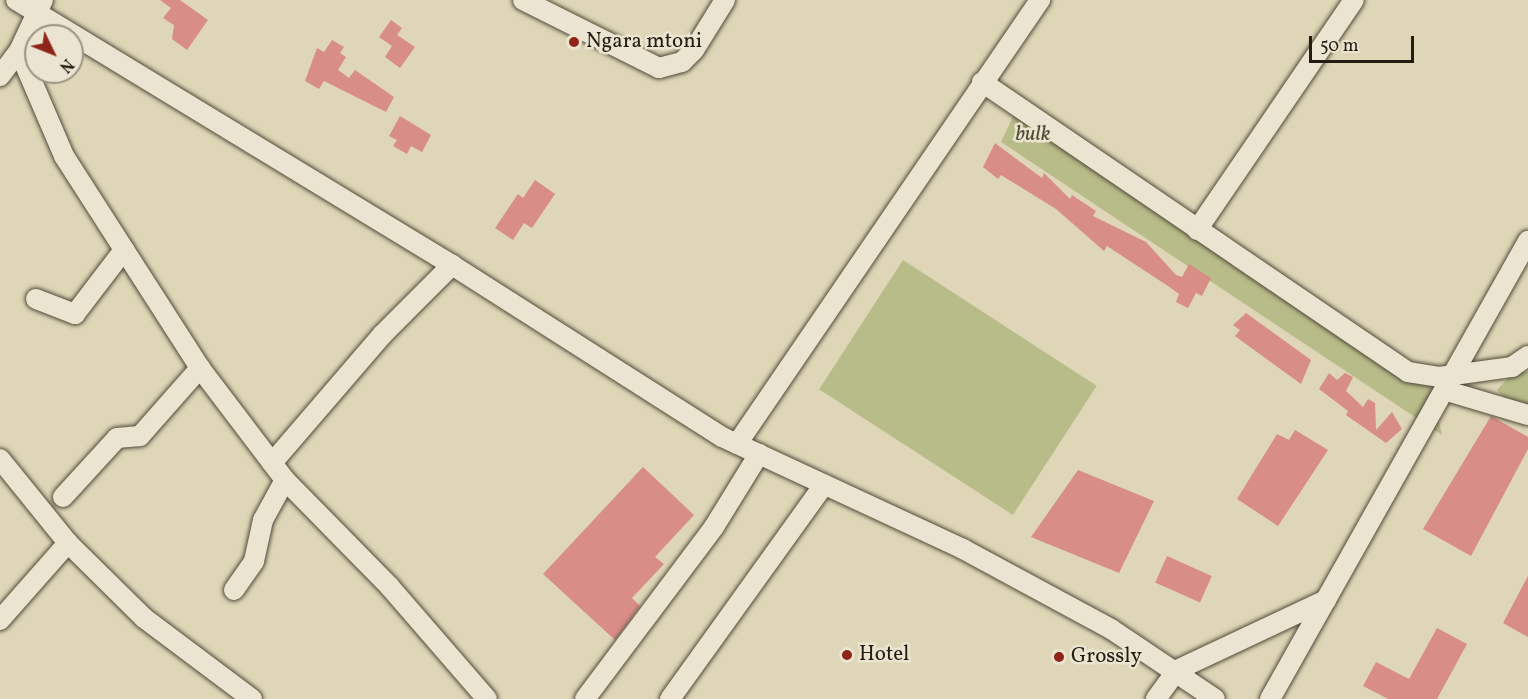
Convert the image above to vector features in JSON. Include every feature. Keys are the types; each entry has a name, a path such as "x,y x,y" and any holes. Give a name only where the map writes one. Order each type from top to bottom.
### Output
{"street":[{"path":"16,0 41,5 738,444 963,549 1177,670 1215,699"},
{"path":"523,0 659,68 682,62 694,50 725,0"},
{"path":"738,444 982,82 1040,0"},
{"path":"1197,230 1354,0"},
{"path":"0,76 19,51 41,5"},
{"path":"19,51 64,156 200,368 285,480 390,587 487,699"},
{"path":"982,82 1386,361 1408,372 1439,377 1512,367 1528,356"},
{"path":"1270,699 1447,392 1528,241"},
{"path":"36,299 75,314 124,250"},
{"path":"272,463 383,334 452,265"},
{"path":"63,497 117,438 145,431 200,368"},
{"path":"1447,392 1528,415"},
{"path":"585,699 714,527 759,454"},
{"path":"0,459 68,543 144,618 252,699"},
{"path":"234,590 254,561 263,520 285,480"},
{"path":"670,699 824,485"},
{"path":"0,620 68,543"},
{"path":"1156,699 1177,670 1326,600"}],"green space":[{"name":"bulk","path":"1021,100 1428,375 1442,435 1001,142"},
{"path":"903,260 1097,386 1013,515 819,389"},
{"path":"1514,372 1528,372 1528,413 1519,413 1497,390"}],"building":[{"path":"160,0 180,0 208,20 187,50 172,39 174,25 163,18 171,8"},
{"path":"391,20 402,28 397,35 415,47 400,68 385,57 392,46 379,37"},
{"path":"332,40 344,47 340,53 346,57 338,70 349,78 355,70 394,97 386,112 324,81 319,89 305,81 317,48 324,52"},
{"path":"400,116 431,135 422,152 411,146 407,154 393,146 397,140 389,136"},
{"path":"995,143 1042,178 1044,173 1070,199 1072,195 1096,211 1093,216 1146,242 1176,275 1182,277 1189,264 1211,278 1202,296 1196,293 1188,308 1176,302 1179,294 1168,286 1107,246 1104,251 1056,209 1001,175 998,179 983,167"},
{"path":"535,180 555,194 532,228 524,223 513,240 495,228 518,194 523,198"},
{"path":"1246,313 1311,360 1301,384 1235,336 1240,330 1233,325"},
{"path":"1329,373 1337,380 1345,373 1353,377 1346,391 1363,407 1368,399 1375,403 1376,430 1392,412 1402,429 1386,443 1346,415 1348,411 1319,389"},
{"path":"1491,416 1528,437 1528,449 1471,556 1423,529"},
{"path":"1295,430 1328,450 1278,526 1237,499 1277,434 1289,440"},
{"path":"643,467 694,515 655,557 664,564 632,598 640,606 615,640 543,574"},
{"path":"1078,470 1154,501 1119,573 1031,537"},
{"path":"1167,556 1212,576 1200,602 1155,582"},
{"path":"1528,576 1528,637 1503,623"},
{"path":"1437,628 1467,644 1437,699 1388,699 1363,686 1376,662 1409,679"}],"place":[{"name":"Ngara mtoni","path":"574,42"},
{"name":"Hotel","path":"847,655"},
{"name":"Grossly","path":"1059,657"}]}
